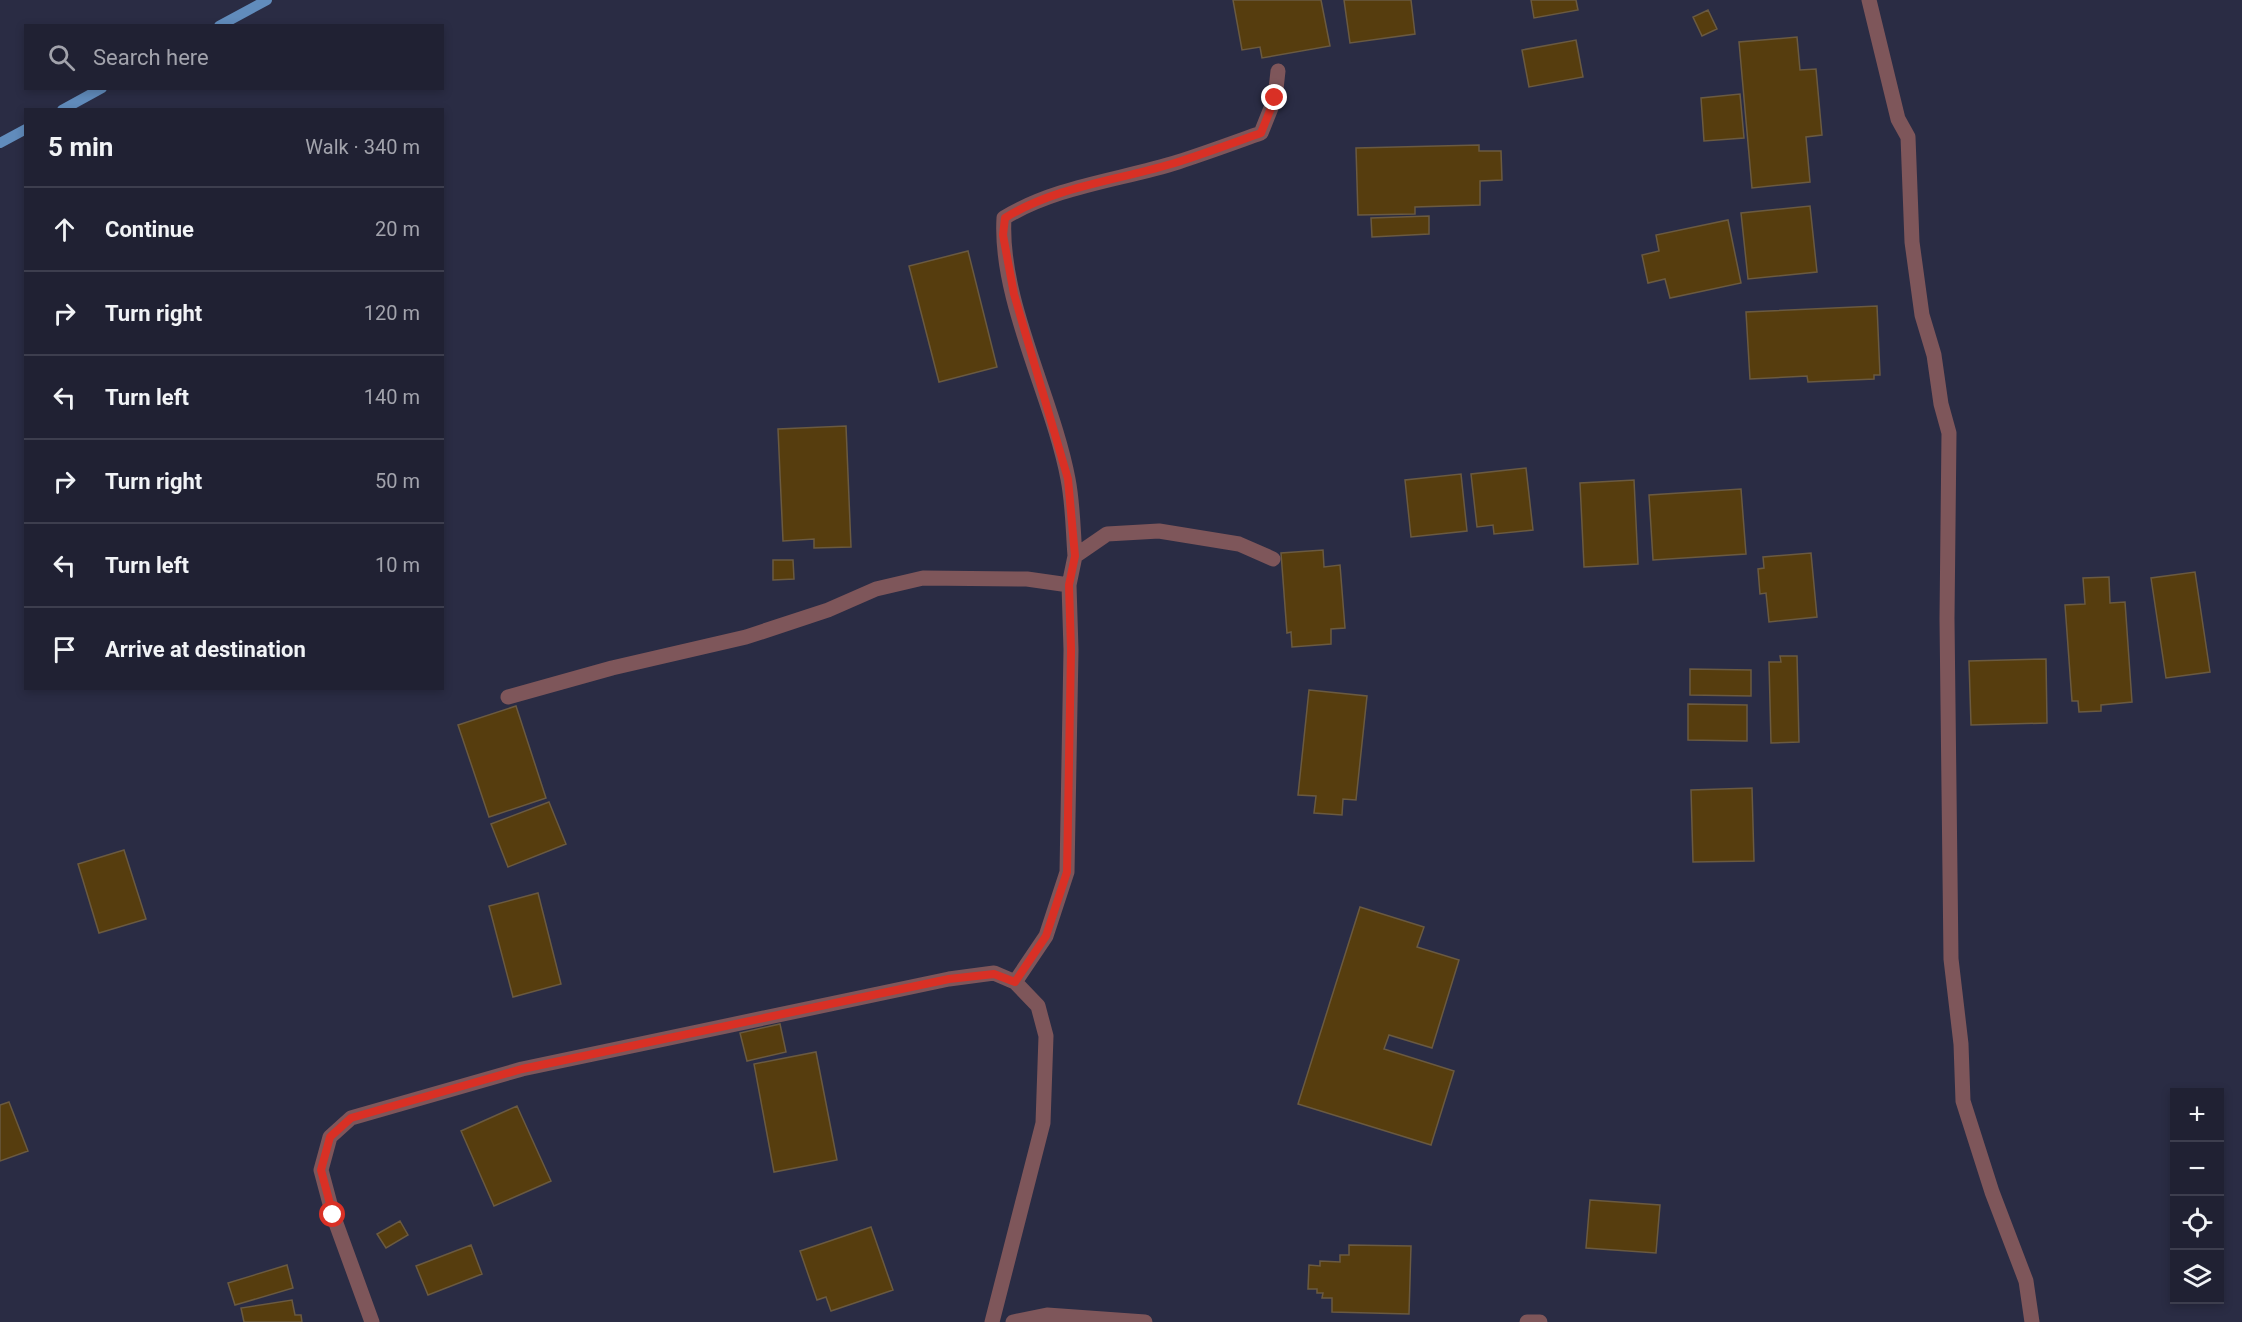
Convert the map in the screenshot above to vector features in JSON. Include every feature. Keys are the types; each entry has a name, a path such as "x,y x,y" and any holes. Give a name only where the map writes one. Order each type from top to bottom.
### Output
{"street":[{"path":"1869,0 1898,119 1908,136 1912,242 1922,315 1934,356 1941,404 1949,432 1947,619 1951,959 1961,1044 1963,1101 1992,1192 2026,1281 2032,1322"},
{"path":"1015,982 1046,936 1067,872 1071,650 1069,585 1075,556 1068,479 1014,294 1003,235 1005,218 1016,211 1080,188 1178,162 1261,133 1275,98 1278,71"},
{"path":"1075,556 1107,534 1159,531 1239,544 1273,559"},
{"path":"508,697 612,668 746,638 828,610 876,589 923,578 1028,579 1069,585"},
{"path":"372,1322 333,1215 321,1170 330,1137 351,1118 522,1069 949,979 994,974 1015,982 1038,1006 1046,1036 1043,1123 992,1322"},
{"path":"1013,1322 1047,1316 1145,1322"},
{"path":"1527,1322 1540,1322"}],"building":[{"path":"1233,0 1321,0 1330,46 1262,58 1260,47 1242,50"},
{"path":"1344,0 1411,0 1415,34 1350,43"},
{"path":"1531,0 1576,0 1578,10 1534,18"},
{"path":"1708,10 1717,29 1702,36 1693,17"},
{"path":"1797,37 1800,70 1816,69 1822,135 1806,137 1810,182 1752,188 1739,42"},
{"path":"1576,40 1583,77 1529,87 1522,50"},
{"path":"1740,94 1744,138 1704,141 1701,98"},
{"path":"1479,145 1479,151 1501,151 1502,180 1480,181 1480,205 1415,207 1415,214 1358,215 1356,148"},
{"path":"1810,206 1817,272 1748,279 1741,213"},
{"path":"1429,216 1429,234 1372,237 1371,218"},
{"path":"1728,220 1741,283 1670,298 1665,279 1648,283 1642,255 1659,251 1656,235"},
{"path":"968,251 997,367 939,382 909,266"},
{"path":"1877,306 1880,375 1874,375 1874,379 1808,382 1807,376 1750,379 1746,312"},
{"path":"846,426 851,547 814,548 814,539 783,541 778,429"},
{"path":"1526,468 1533,530 1494,534 1493,525 1477,527 1471,474"},
{"path":"1461,474 1467,531 1411,537 1405,480"},
{"path":"1634,480 1638,564 1584,567 1580,483"},
{"path":"1741,489 1746,554 1653,560 1649,495"},
{"path":"1323,550 1324,567 1340,565 1345,628 1331,629 1331,644 1292,647 1291,632 1287,633 1281,553"},
{"path":"1811,553 1817,617 1769,622 1766,593 1760,594 1758,569 1764,568 1763,557"},
{"path":"773,560 793,560 794,579 773,580"},
{"path":"2195,572 2210,672 2166,678 2151,578"},
{"path":"2109,577 2110,603 2125,602 2132,702 2101,705 2101,711 2079,712 2078,701 2072,701 2065,605 2085,604 2083,578"},
{"path":"1780,656 1797,656 1799,742 1771,743 1769,662 1781,662"},
{"path":"2046,659 2047,723 1971,725 1969,661"},
{"path":"1690,669 1751,670 1751,696 1690,695"},
{"path":"1309,690 1367,696 1356,800 1343,799 1342,815 1314,813 1316,796 1298,795"},
{"path":"1688,704 1747,705 1747,741 1688,740"},
{"path":"516,706 546,798 489,817 458,725"},
{"path":"1752,788 1754,861 1693,862 1691,790"},
{"path":"549,802 566,844 508,867 491,824"},
{"path":"124,850 146,919 99,933 78,864"},
{"path":"538,893 561,984 513,997 489,906"},
{"path":"1360,907 1424,927 1417,947 1459,960 1432,1048 1389,1035 1384,1049 1454,1071 1431,1145 1298,1104"},
{"path":"780,1024 786,1052 747,1061 740,1033"},
{"path":"816,1052 837,1160 774,1172 754,1064"},
{"path":"9,1102 28,1151 0,1161 0,1105"},
{"path":"517,1106 551,1181 494,1206 461,1131"},
{"path":"1590,1200 1660,1205 1656,1253 1586,1248"},
{"path":"400,1221 408,1235 386,1248 377,1234"},
{"path":"871,1227 893,1290 831,1311 826,1297 817,1300 800,1251"},
{"path":"471,1245 482,1274 428,1295 416,1266"},
{"path":"1349,1245 1411,1246 1409,1314 1332,1312 1332,1298 1322,1298 1323,1293 1317,1293 1317,1289 1308,1289 1309,1265 1320,1266 1320,1261 1340,1262 1340,1255 1349,1255"},
{"path":"287,1265 293,1288 235,1305 228,1283"},
{"path":"292,1300 295,1315 301,1315 302,1322 244,1322 241,1308"}],"waterway":[{"path":"223,24 267,0"},
{"path":"66,108 98,90"},
{"path":"0,143 24,130"}],"route":[{"path":"333,1215 321,1170 330,1137 351,1118 522,1069 949,979 994,974 1015,982 1046,936 1067,872 1071,650 1069,585 1075,556 1068,479 1014,294 1003,235 1005,218 1016,211 1080,188 1178,162 1261,133 1275,98"}]}
